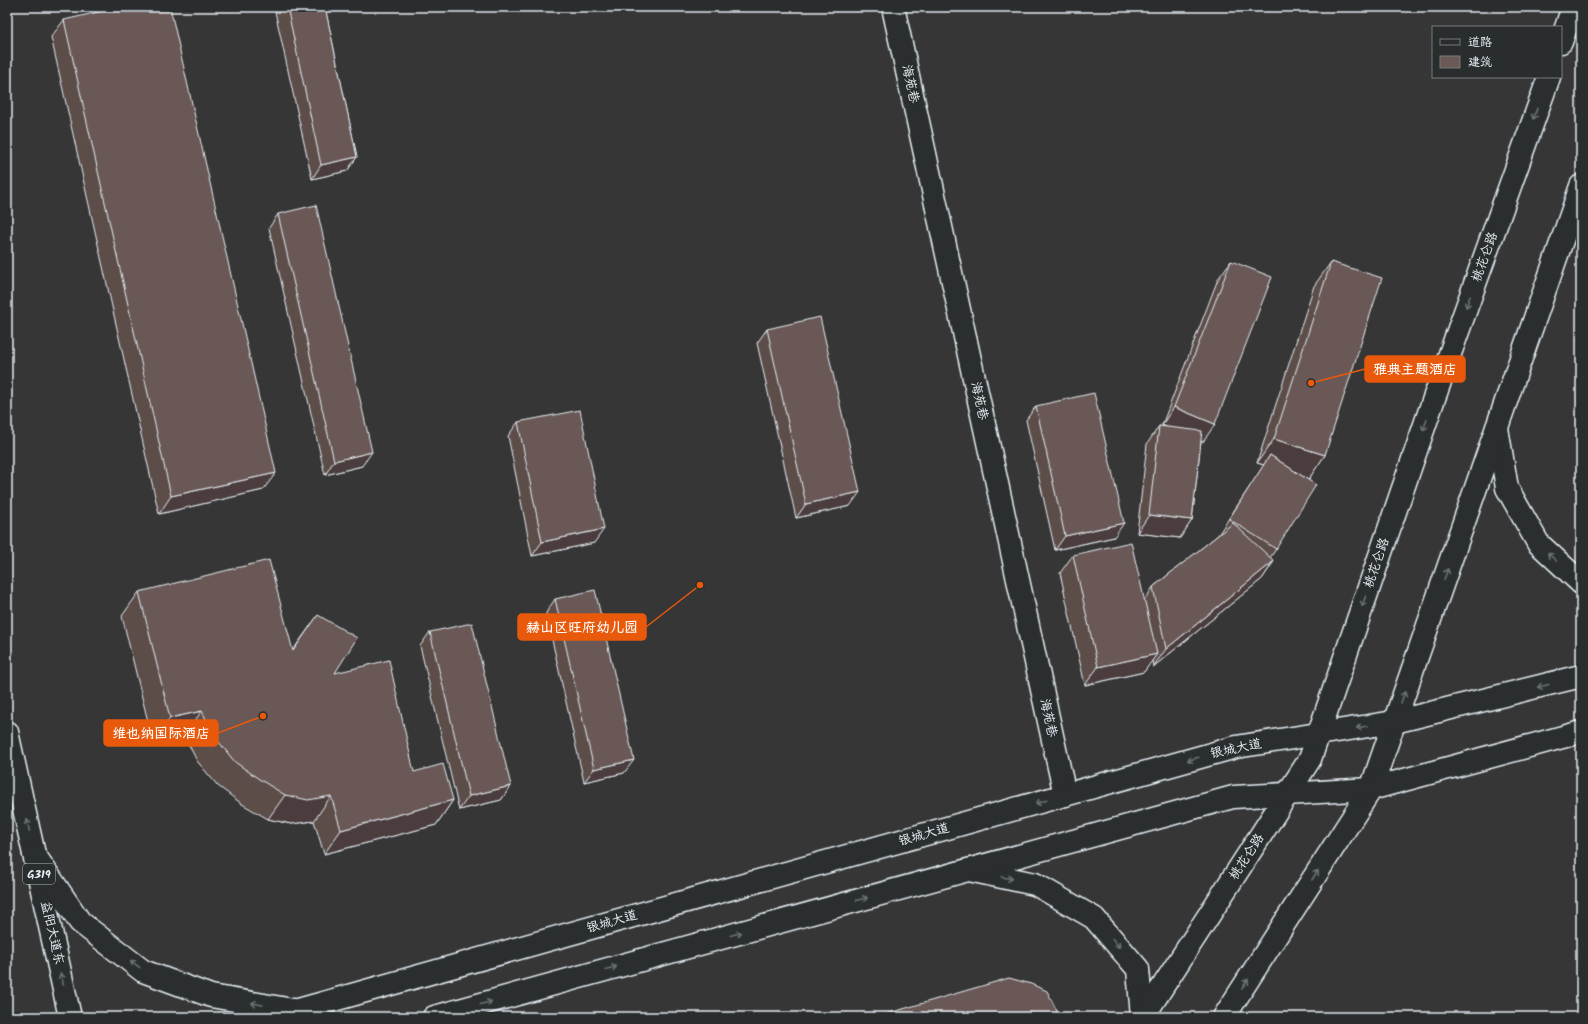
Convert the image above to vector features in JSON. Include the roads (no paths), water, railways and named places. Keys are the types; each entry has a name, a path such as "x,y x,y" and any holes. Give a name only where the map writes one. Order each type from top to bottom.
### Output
{"main road":[{"name":"海苑巷","path":"893,7 1065,795"},
{"path":"1562,39 1574,7"},
{"name":"桃花仑路","path":"1142,1017 1310,758 1437,389 1549,78"},
{"path":"1224,1017 1371,789 1581,186"},
{"path":"1496,427 1507,488 1538,543 1581,583"},
{"name":"银城大道","path":"272,1017 1236,747 1394,722 1581,676"},
{"name":"益阳大道东","path":"7,732 70,1017"},
{"path":"434,1017 1233,797 1371,789 1581,732"},
{"path":"34,854 80,922 142,971 212,996 296,1010"},
{"path":"969,870 1035,884 1094,918 1138,969 1142,1017"}],"place":[{"name":"雅典主题酒店","path":"1311,383"},
{"name":"赫山区旺府幼儿园","path":"700,585"},
{"name":"维也纳国际酒店","path":"263,716"}]}
